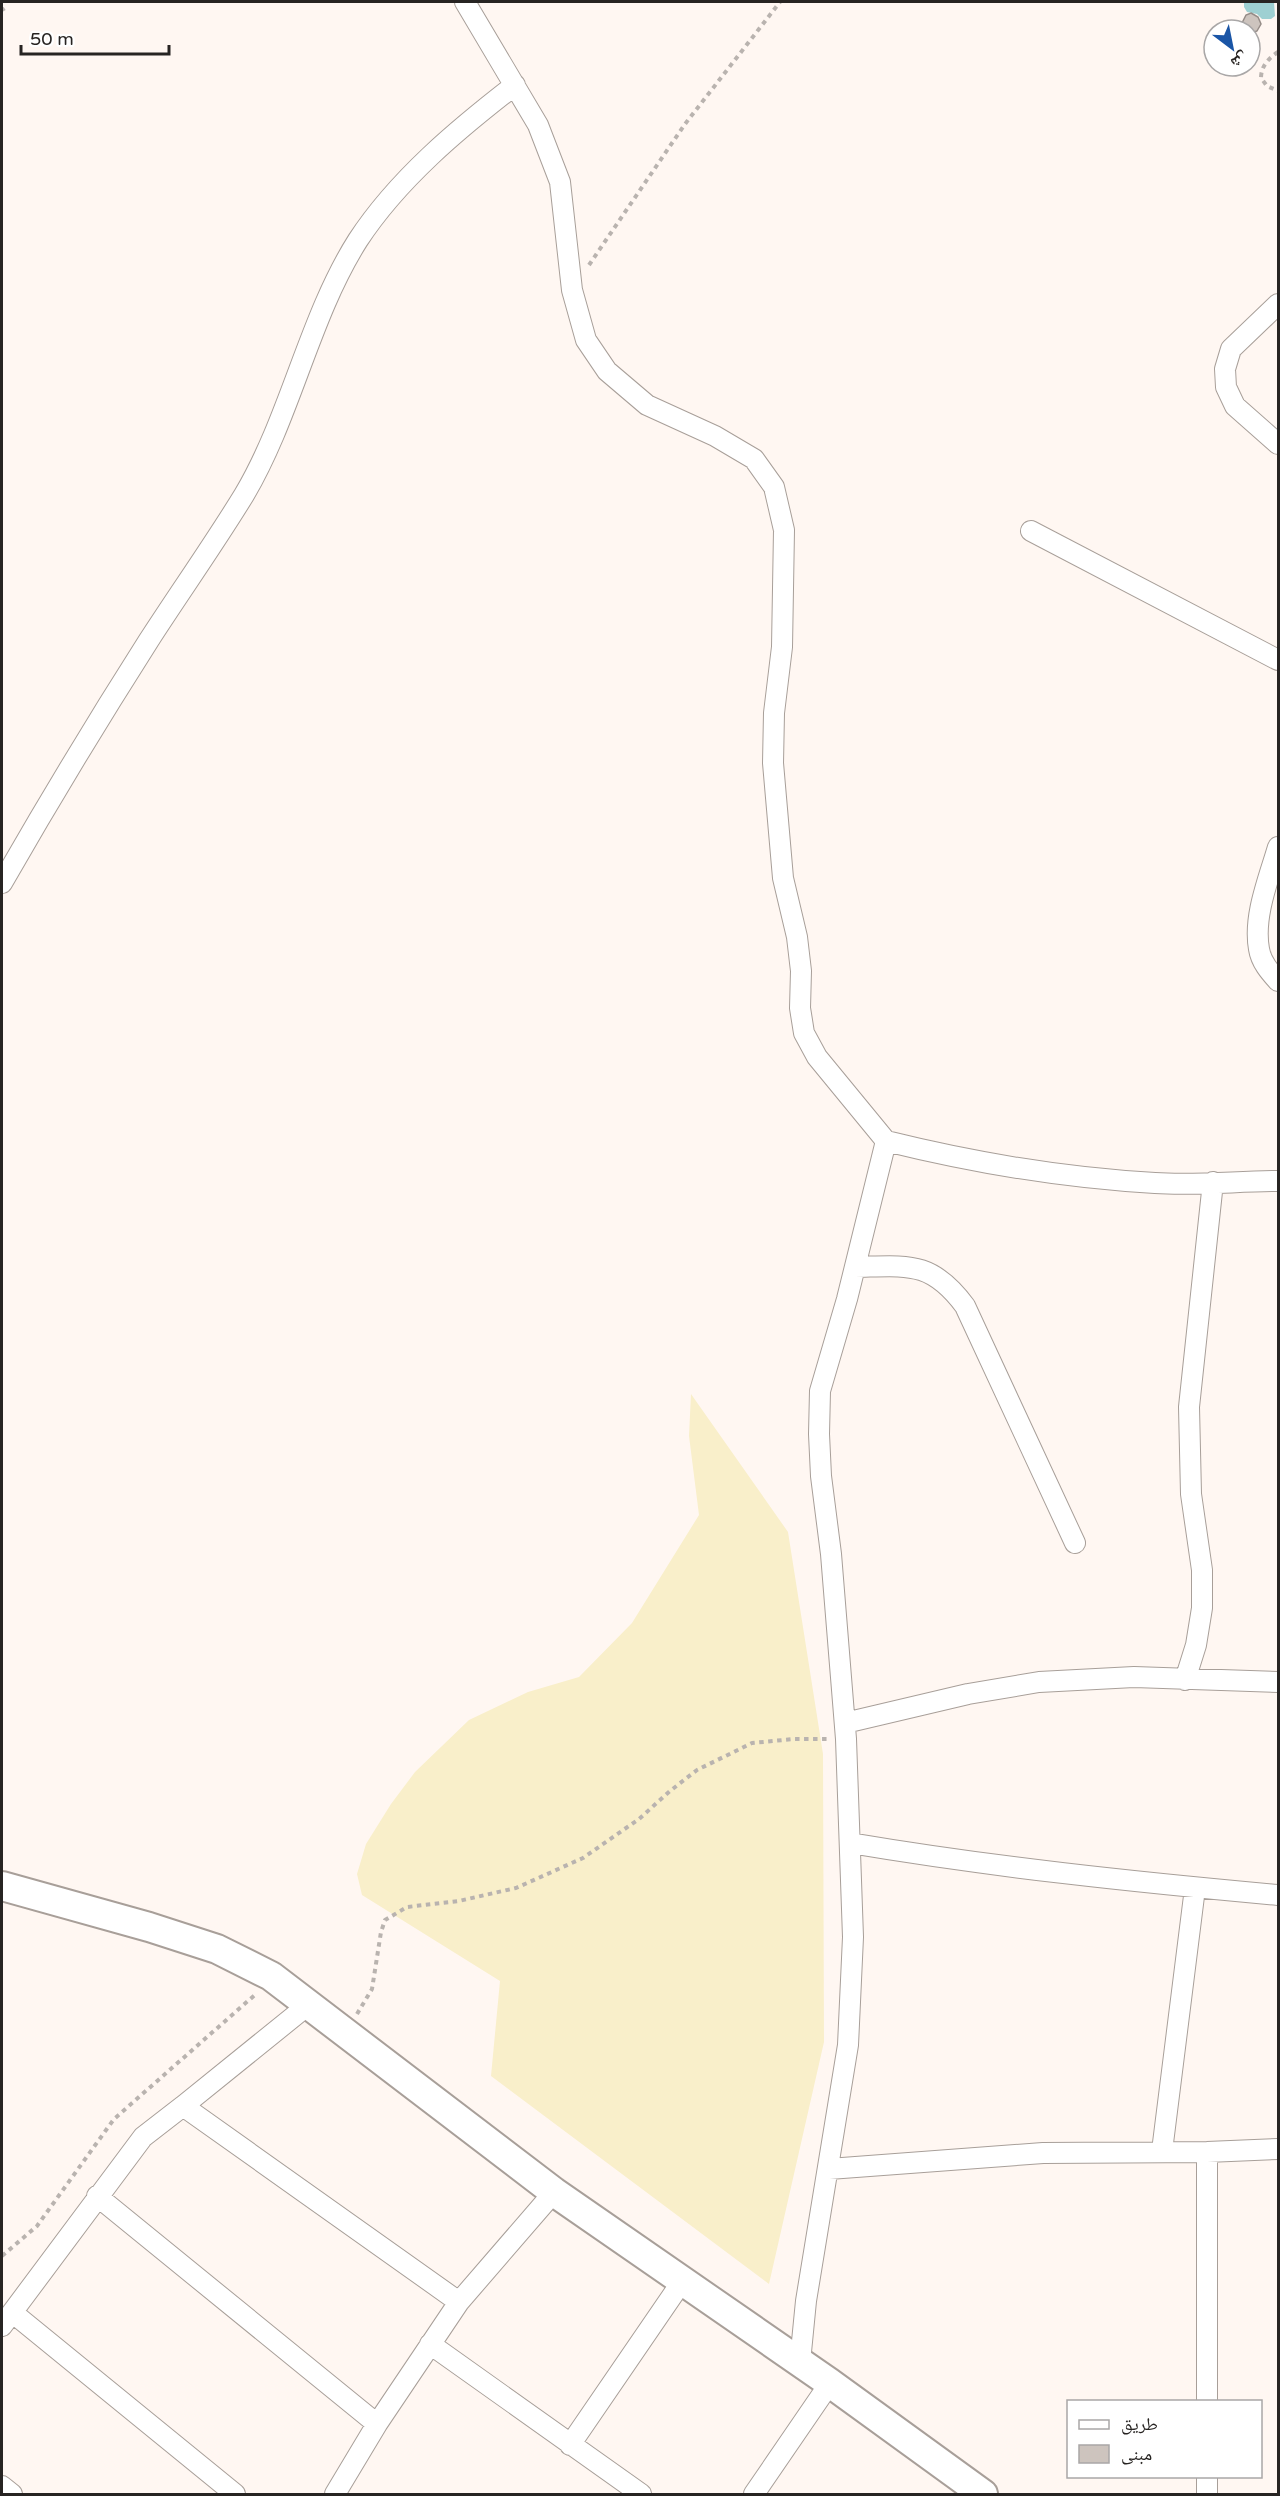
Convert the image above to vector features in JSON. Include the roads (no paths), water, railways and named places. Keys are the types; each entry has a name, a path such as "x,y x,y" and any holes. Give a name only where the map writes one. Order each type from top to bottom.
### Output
{"street":[{"path":"465,2 538,125 560,182 572,290 586,340 606,371 647,405 715,436 754,459 774,487 784,530 782,647 774,712 773,763 783,878 797,938 800,1008 804,1033 817,1057 885,1141 1002,1167 1076,1177 1158,1184 1278,1181"},
{"path":"2,883 75,757 245,493 284,412 338,277 358,241 383,206 415,173 464,126 515,85"},
{"path":"1278,304 1231,349 1225,369 1226,387 1234,406 1278,444"},
{"path":"1031,531 1278,660"},
{"path":"1278,846 1257,926 1262,958 1278,981"},
{"path":"800,2362 806,2301 848,2044 853,1937 846,1731 831,1554 821,1476 820,1391 855,1267 885,1141"},
{"path":"1185,1680 1196,1646 1202,1608 1202,1570 1191,1494 1189,1407 1213,1182"},
{"path":"855,1267 906,1266 931,1273 950,1286 965,1306 1075,1543"},
{"path":"846,1731 968,1694 1039,1682 1134,1677 1278,1682"},
{"path":"850,1842 933,1857 1064,1875 1278,1895"},
{"path":"2,1886 129,1921 217,1949 271,1976 554,2192 830,2383 983,2494"},
{"path":"1162,2151 1195,1888"},
{"path":"235,2494 7,2319 143,2137 308,2005"},
{"path":"183,2106 459,2302"},
{"path":"829,2169 1043,2153 1278,2149"},
{"path":"1207,2152 1207,2400"},
{"path":"344,2491 376,2424 459,2302 554,2192"},
{"path":"97,2196 376,2424"},
{"path":"570,2445 683,2280"},
{"path":"430,2344 641,2494"},
{"path":"754,2494 830,2383"},
{"path":"1207,2478 1208,2494"},
{"path":"2,2486 12,2494"}],"water":[{"path":"1244,2 1274,2 1275,16 1271,19 1262,19 1257,14 1247,12"}]}
